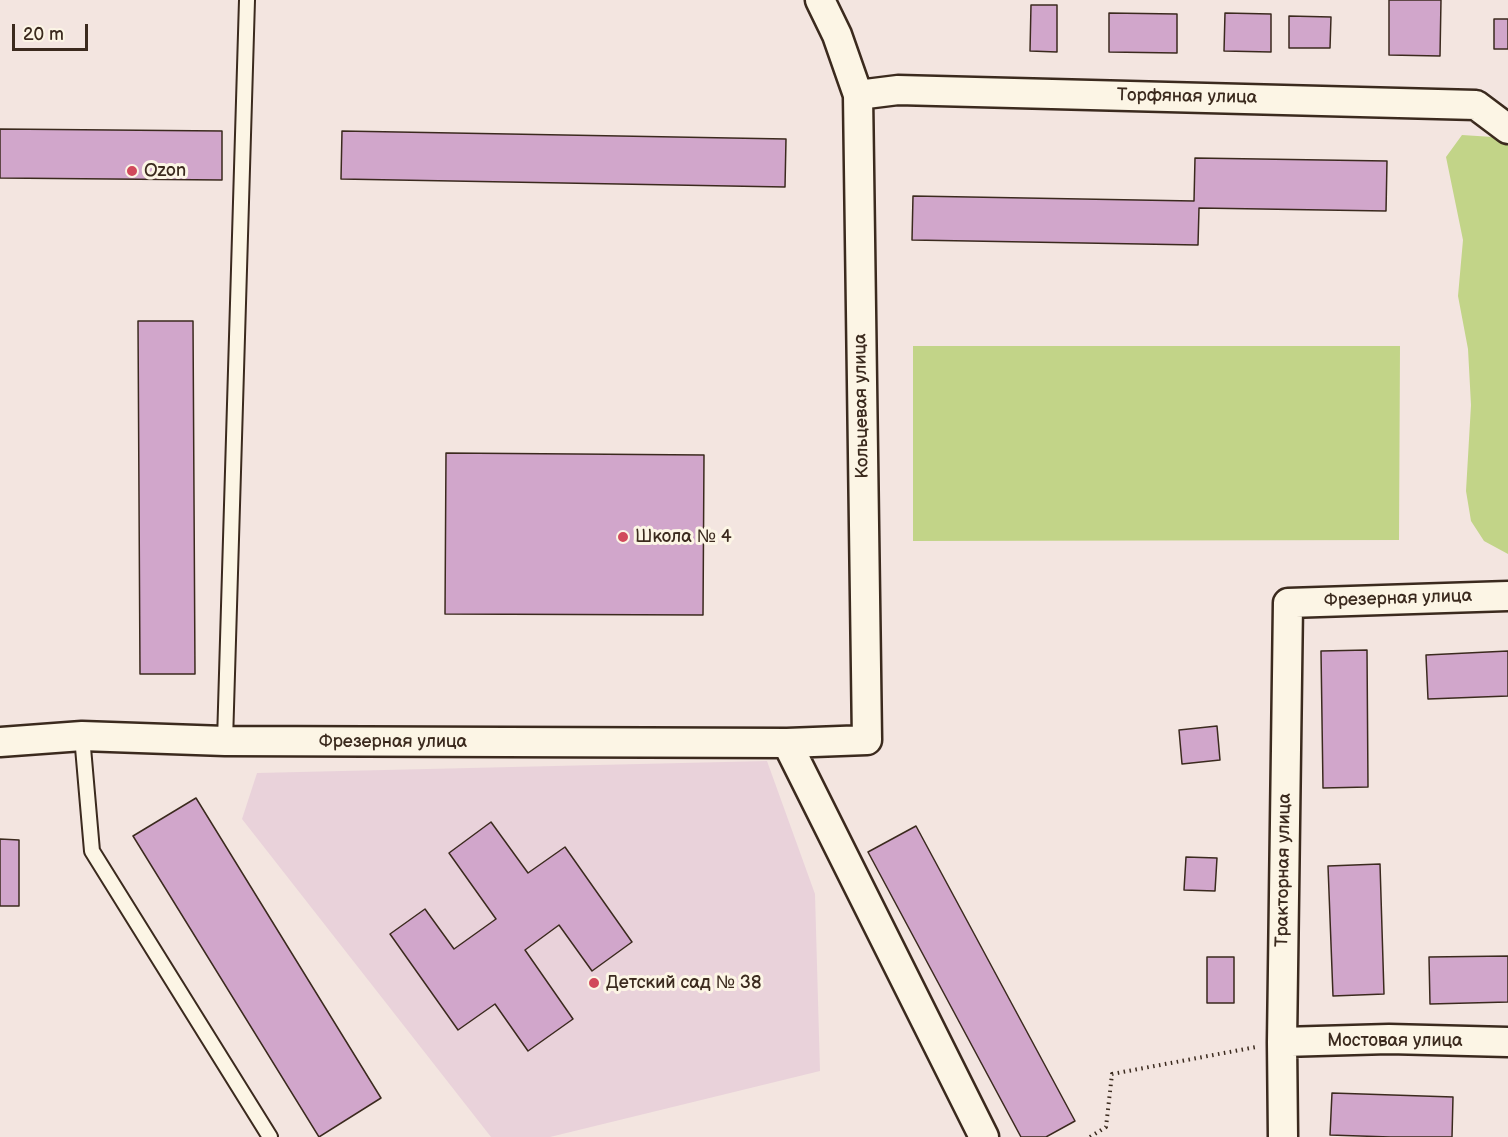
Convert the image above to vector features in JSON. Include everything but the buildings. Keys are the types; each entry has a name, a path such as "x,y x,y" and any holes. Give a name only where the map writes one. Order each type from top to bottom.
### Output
{"street":[{"name":"Кольцевая улица","path":"787,743 867,740 858,95 837,35 820,0"},
{"name":"Торфяная улица","path":"858,95 898,90 1476,105 1508,129"},
{"name":"Фрезерная улица","path":"1288,603 1508,596"},
{"name":"Тракторная улица","path":"1284,1137 1282,1042 1288,603"},
{"name":"Фрезерная улица","path":"0,742 82,736 225,741 787,743"},
{"path":"787,743 984,1137"},
{"name":"Мостовая улица","path":"1282,1042 1389,1039 1508,1042"}],"lane":[{"path":"225,741 247,0"},
{"path":"82,736 92,851 270,1137"}],"path":[{"path":"1090,1137 1106,1127 1112,1074 1282,1042"}],"shaded area":[{"name":"Детский сад № 38","path":"767,761 815,894 820,1071 550,1137 491,1137 242,819 257,773"}],"green space":[{"path":"1462,135 1508,138 1508,554 1484,541 1471,521 1466,491 1471,405 1468,349 1458,296 1463,240 1446,157"},
{"path":"913,346 1400,346 1399,540 913,541"}],"place":[{"name":"Ozon","path":"132,171"},
{"name":"Школа № 4","path":"623,537"},
{"name":"Детский сад № 38","path":"594,983"}]}
